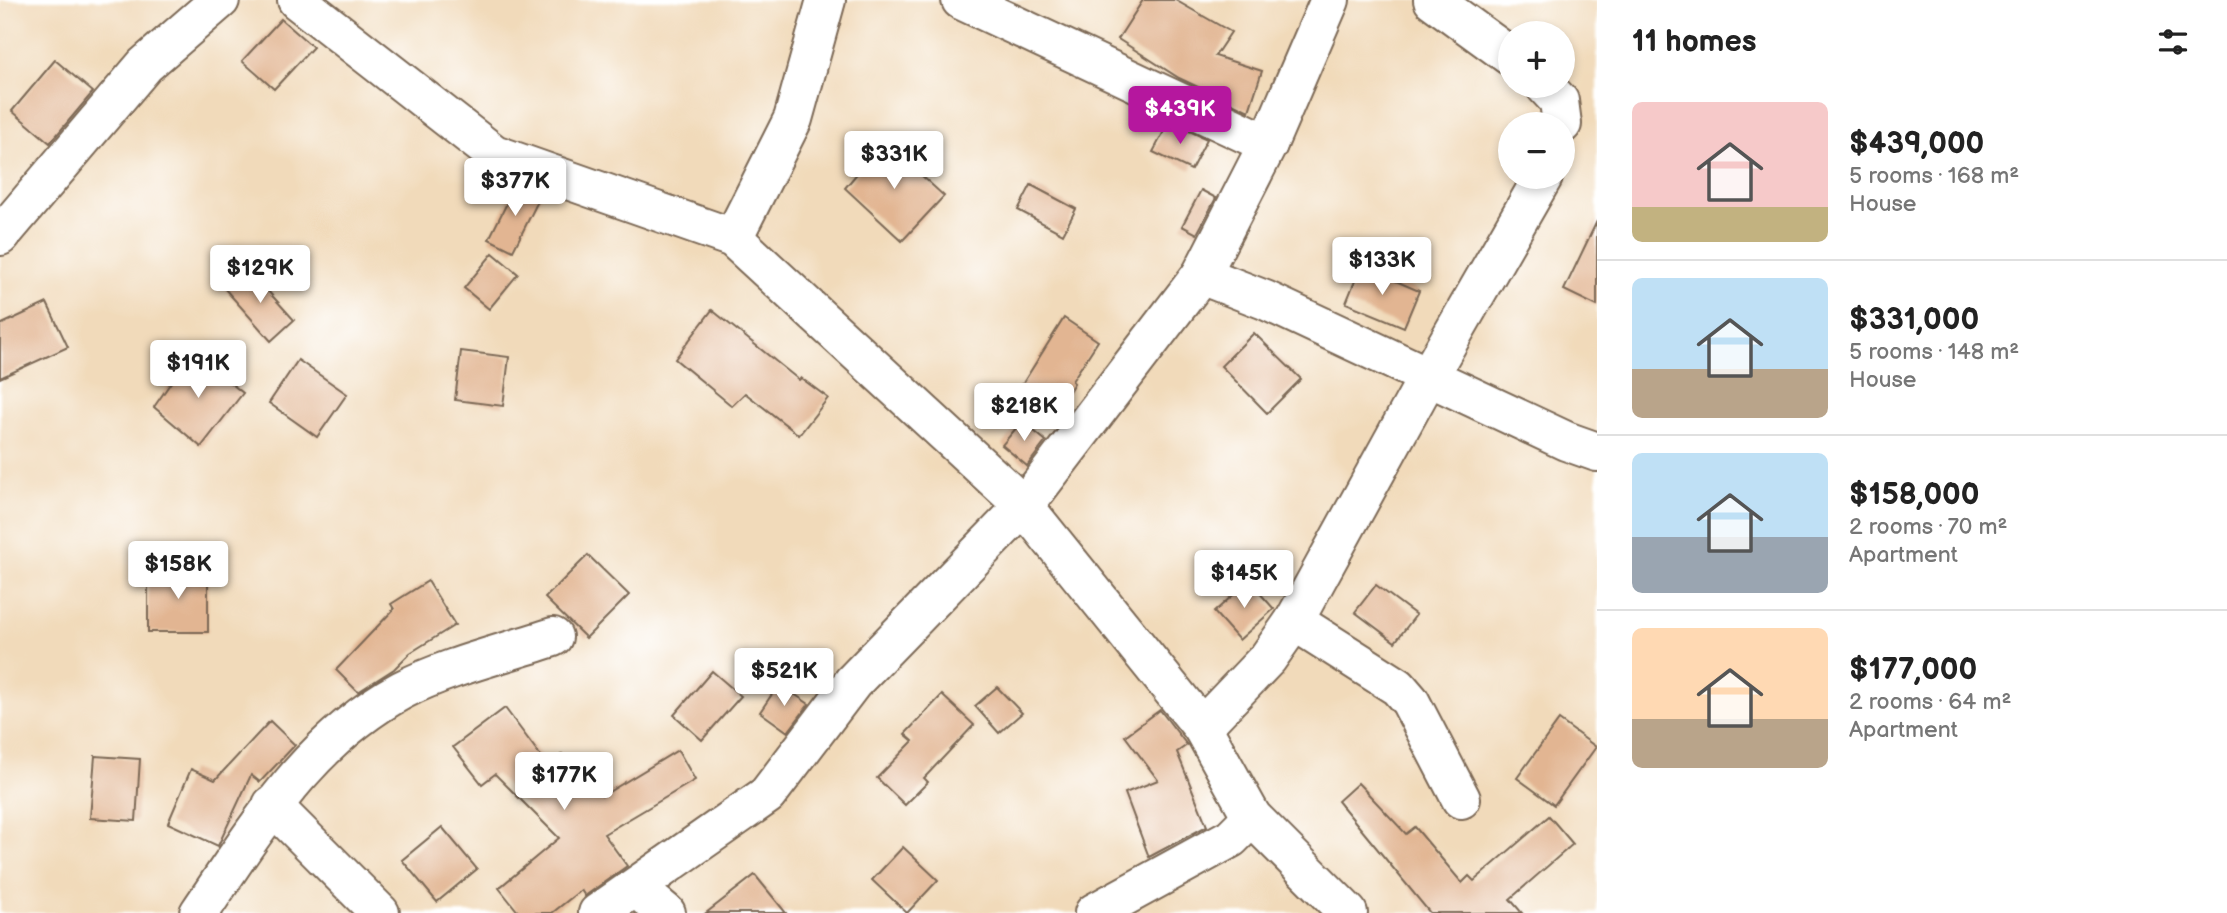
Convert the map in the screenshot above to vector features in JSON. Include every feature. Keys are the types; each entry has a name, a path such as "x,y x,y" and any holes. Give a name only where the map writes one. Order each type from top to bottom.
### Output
{"street":[{"path":"0,236 145,65 220,0"},
{"path":"297,0 494,154 733,239 1024,506 1202,727 1252,817 1348,913"},
{"path":"733,239 793,119 826,0"},
{"path":"961,0 1268,144"},
{"path":"598,913 767,795 853,682 1024,506 1201,275 1268,144 1330,0"},
{"path":"1433,0 1498,47"},
{"path":"1202,727 1268,658 1294,621 1428,377 1536,189"},
{"path":"1201,275 1265,300 1566,441 1597,452"},
{"path":"1294,621 1398,687 1410,701 1461,799"},
{"path":"199,913 272,805 308,762 366,711 404,689 444,673 553,638"},
{"path":"272,805 380,913"},
{"path":"1094,913 1231,838 1252,817"},
{"path":"636,888 666,913"}],"building":[{"path":"1143,0 1175,0 1231,32 1215,56 1262,71 1249,111 1179,78 1118,39"},
{"path":"281,19 313,47 274,89 242,61"},
{"path":"55,60 93,92 50,143 12,111"},
{"path":"1169,122 1207,139 1191,170 1153,152"},
{"path":"884,141 944,196 902,241 845,188"},
{"path":"516,185 541,195 513,251 489,239"},
{"path":"1031,185 1076,209 1063,234 1018,210"},
{"path":"1201,190 1216,198 1197,234 1182,226"},
{"path":"1597,221 1597,306 1564,290"},
{"path":"493,253 518,274 489,309 464,288"},
{"path":"1361,266 1419,291 1404,327 1346,303"},
{"path":"248,269 294,320 271,341 225,289"},
{"path":"47,303 68,347 0,378 0,325"},
{"path":"712,310 799,380 801,378 828,398 799,435 745,393 732,406 675,359"},
{"path":"1064,318 1098,341 1072,381 1074,383 1057,411 1020,388"},
{"path":"1254,333 1301,379 1267,413 1221,366"},
{"path":"461,351 509,357 503,406 455,400"},
{"path":"192,352 243,393 201,447 154,407"},
{"path":"298,360 347,394 317,437 269,403"},
{"path":"1022,421 1046,441 1027,466 1002,445"},
{"path":"588,555 629,595 586,638 545,598"},
{"path":"148,570 208,570 208,632 148,632"},
{"path":"428,581 455,625 410,653 394,669 358,692 336,670 394,609 391,604"},
{"path":"1249,581 1274,609 1239,640 1214,612"},
{"path":"1376,585 1416,615 1395,642 1355,612"},
{"path":"712,671 741,696 702,740 674,715"},
{"path":"779,684 809,704 788,732 760,712"},
{"path":"997,687 1022,713 999,733 975,706"},
{"path":"942,695 974,725 924,778 928,782 905,805 877,778 913,741 905,734"},
{"path":"505,708 549,767 562,754 602,796 678,750 695,780 604,834 627,866 585,896 581,890 552,913 519,913 499,888 559,838 495,774 482,784 453,747"},
{"path":"1160,710 1187,745 1177,752 1207,826 1149,857 1125,793 1158,780 1125,736"},
{"path":"1559,720 1596,747 1554,805 1517,778"},
{"path":"270,721 295,745 260,782 251,775 218,846 168,823 191,769 215,780"},
{"path":"95,756 140,759 136,821 90,818"},
{"path":"1358,783 1406,834 1415,827 1462,883 1469,876 1474,881 1549,816 1573,844 1510,899 1522,913 1430,913 1338,801"},
{"path":"442,827 477,869 437,902 402,860"},
{"path":"903,847 938,880 907,913 872,880"},
{"path":"755,875 786,913 706,913"}]}
